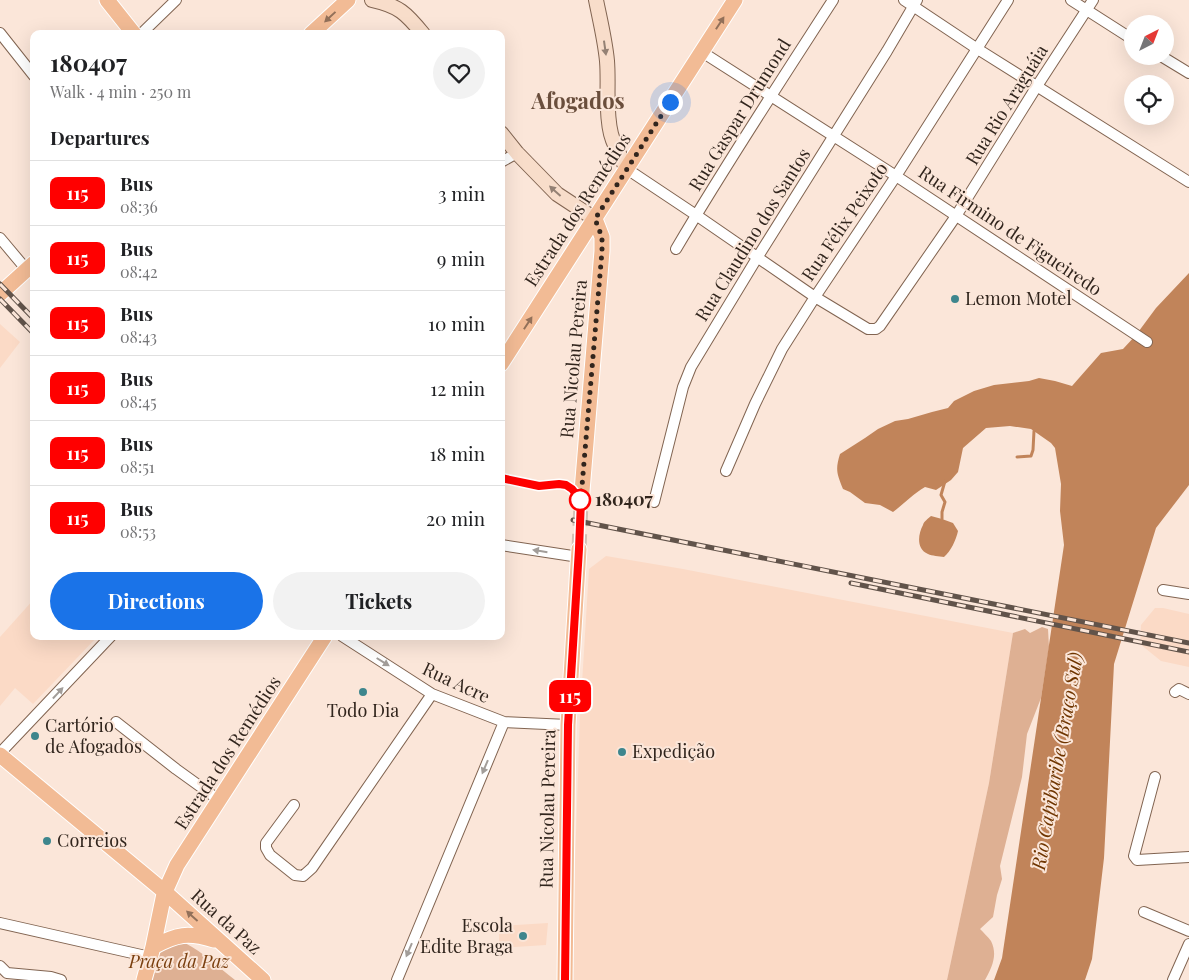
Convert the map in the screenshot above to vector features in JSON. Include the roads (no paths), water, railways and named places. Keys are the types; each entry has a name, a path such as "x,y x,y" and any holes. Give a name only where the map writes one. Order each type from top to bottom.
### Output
{"main road":[{"path":"107,0 131,30"},
{"path":"315,30 348,0"},
{"path":"372,0 398,8 409,16 420,30"},
{"path":"596,0 607,61 610,132 626,169"},
{"name":"Estrada dos Remédios","path":"505,358 735,0"},
{"path":"505,138 557,194 595,219"},
{"name":"Rua Nicolau Pereira","path":"581,503 602,251 602,237 595,219"},
{"path":"0,294 30,266"},
{"name":"Rua Nicolau Pereira","path":"565,980 568,725 579,553"},
{"name":"Estrada dos Remédios","path":"165,892 177,865 322,640"},
{"name":"Rua da Paz","path":"0,754 165,892 263,980"},
{"path":"144,980 165,892"},
{"path":"152,952 174,937 183,935 198,935 218,941"}],"street":[{"path":"145,30 176,0"},
{"name":"Rua Gaspar Drumond","path":"676,249 833,0"},
{"path":"904,0 916,3 976,48 1189,182"},
{"name":"Rua Félix Peixoto","path":"726,471 755,404 782,349 896,176 1008,0"},
{"path":"1070,0 1124,34"},
{"name":"Rua Rio Araguáia","path":"815,297 868,329 876,329 880,326 956,216 1093,0"},
{"name":"Rua Claudino dos Santos","path":"654,502 682,387 691,367 916,3"},
{"path":"0,33 30,71"},
{"name":"Rua Firmino de Figueiredo","path":"702,52 896,176 1147,342"},
{"path":"1174,64 1189,74"},
{"path":"505,160 517,153"},
{"path":"626,169 815,297"},
{"path":"0,238 30,266"},
{"path":"505,545 579,553"},
{"path":"1163,590 1189,594"},
{"path":"0,754 107,640"},
{"name":"Rua Acre","path":"348,640 432,694 504,722 568,725"},
{"path":"1176,692 1179,689 1189,694"},
{"path":"294,805 266,843 266,848 270,855 295,875 303,876 312,868 432,694"},
{"path":"116,722 176,770 219,800"},
{"path":"397,980 504,722"},
{"path":"1155,777 1134,856 1135,859 1141,861 1189,857"},
{"path":"1144,912 1189,931"},
{"path":"0,923 152,952"},
{"path":"1173,980 1189,944"},
{"path":"2,972 61,980"}],"water":[{"name":"Rio Capibaribe (Braço Sul)","path":"1189,273 1189,485 1156,528 1114,664 1104,858 1092,959 1085,980 994,980 1002,958 1064,545 1060,511 1061,484 1055,448 1031,429 1010,426 986,428 963,448 958,472 951,480 936,490 925,487 893,512 880,505 865,503 843,489 837,472 838,459 840,454 878,429 895,421 948,408 954,401 974,391 994,385 1039,378 1072,386 1101,353 1123,349 1156,308"},
{"path":"931,516 953,523 958,531 953,545 944,557 928,554 921,549 919,537 921,529 924,522"}],"waterway":[{"path":"1017,457 1031,456 1034,431 1036,429"},
{"path":"942,519 945,502 941,495 945,481"}],"tunnel":[{"path":"579,549 581,503"}],"railway":[{"path":"0,284 30,315"},
{"path":"0,299 30,330"},
{"path":"573,520 1189,643"},
{"path":"851,583 1189,652"}],"place":[{"name":"Lemon Motel","path":"955,299"},
{"name":"180407","path":"580,500"},
{"name":"Todo Dia","path":"363,692"},
{"name":"Cartório de Afogados","path":"35,736"},
{"name":"Expedição","path":"622,752"},
{"name":"Correios","path":"47,841"},
{"name":"Escola Edite Braga","path":"523,936"}],"district":[{"name":"Afogados","path":"578,101"}],"park label":[{"name":"Praça da Paz","path":"179,962"}]}
